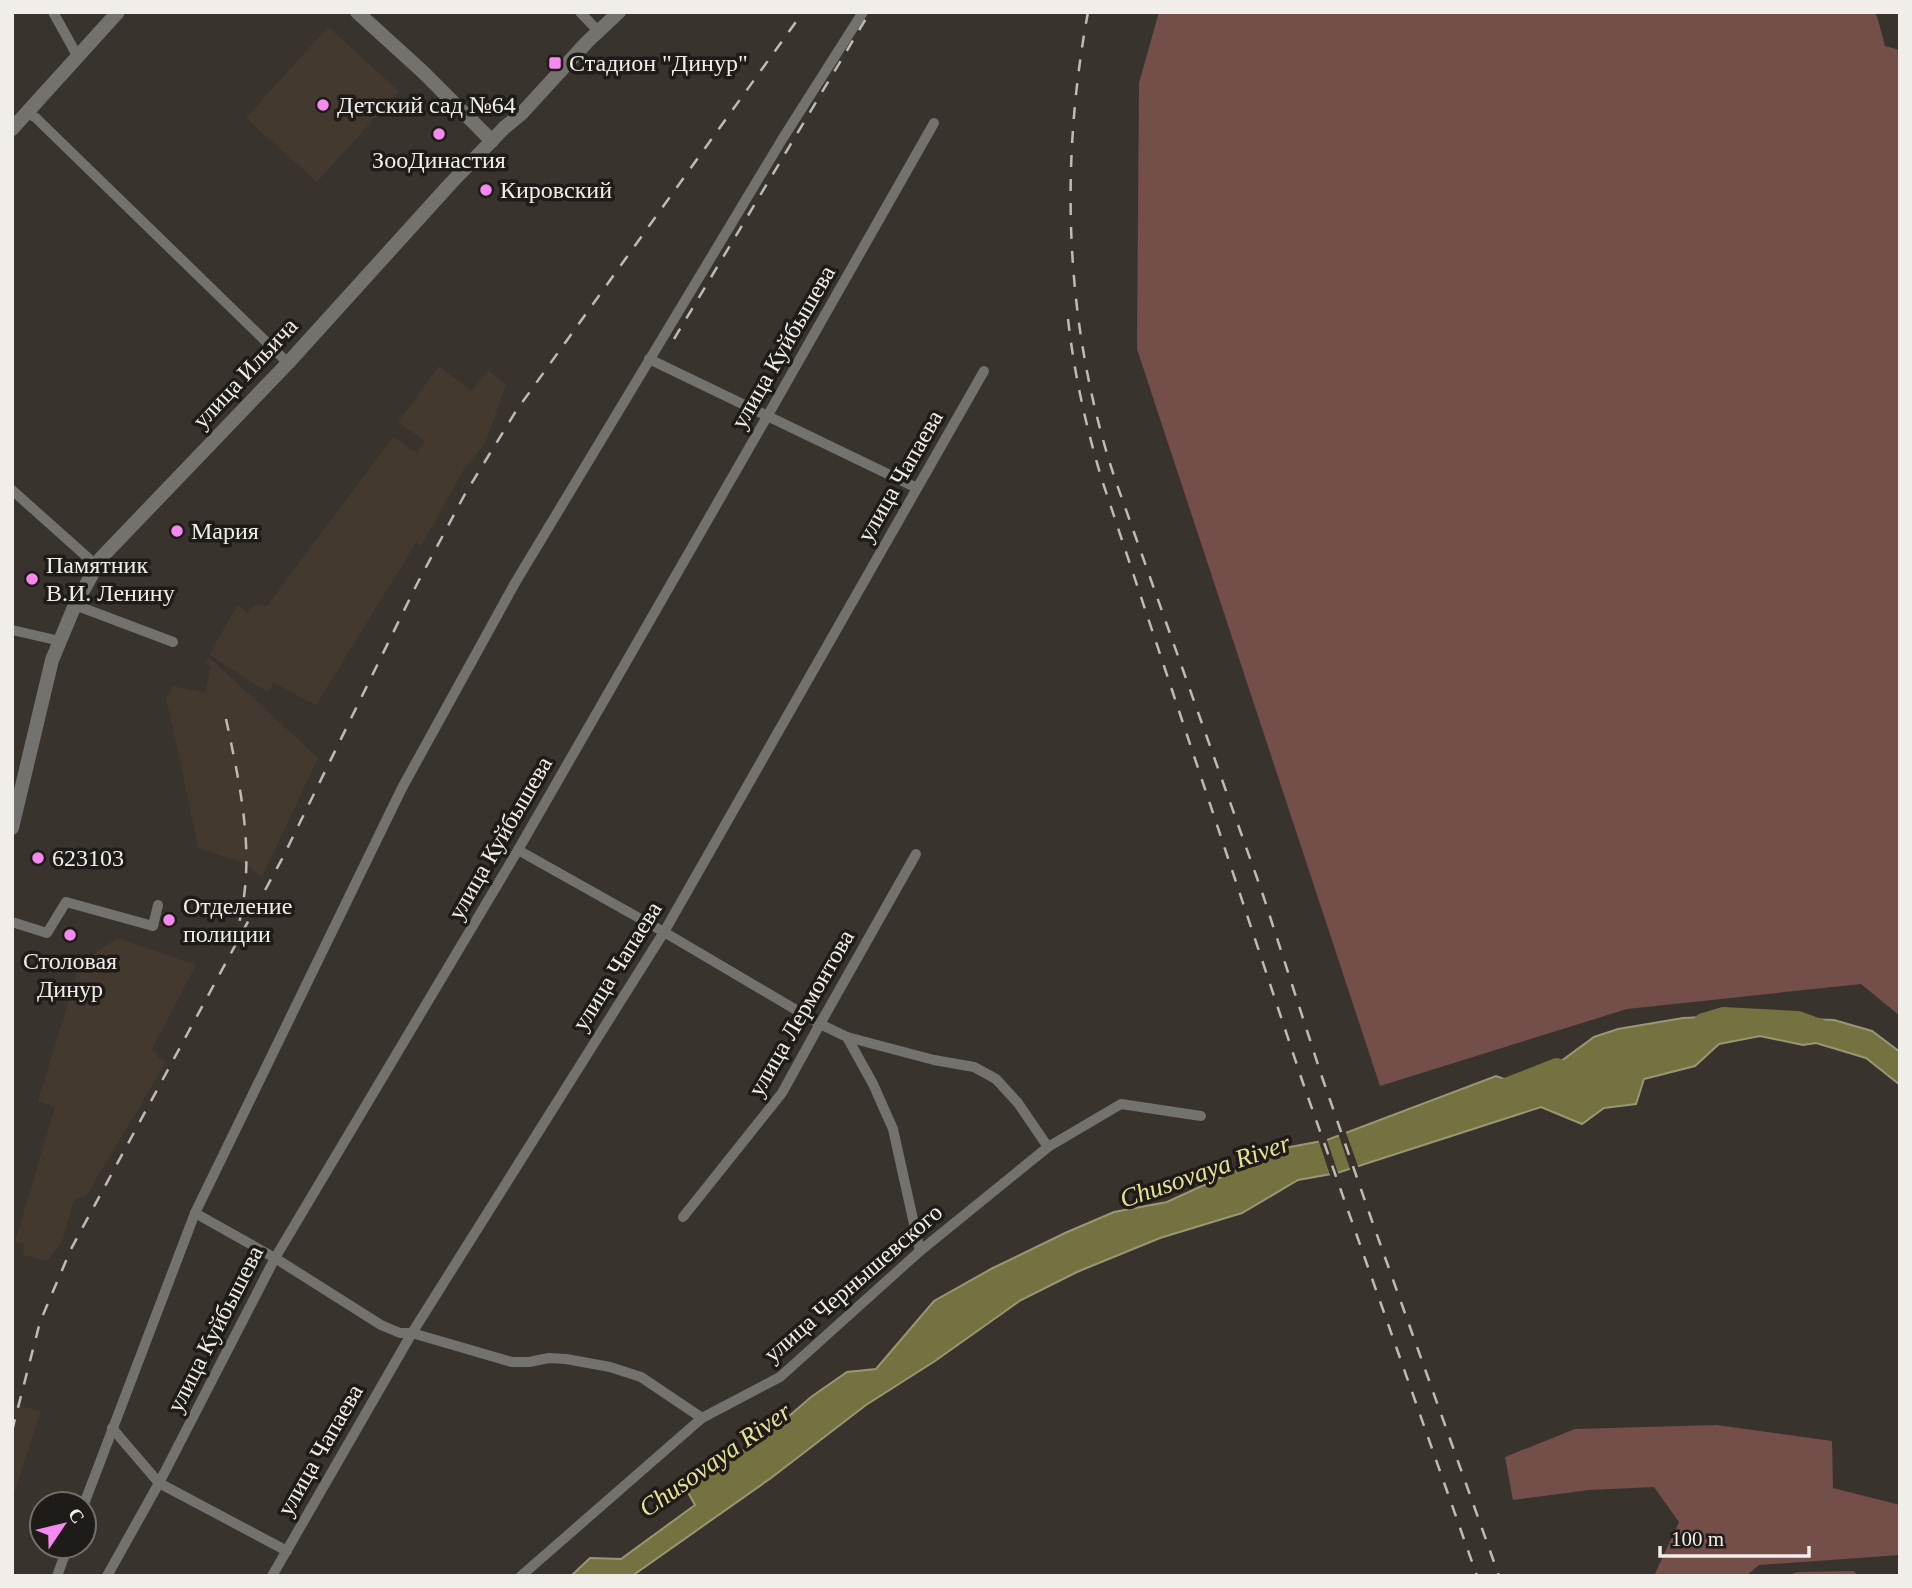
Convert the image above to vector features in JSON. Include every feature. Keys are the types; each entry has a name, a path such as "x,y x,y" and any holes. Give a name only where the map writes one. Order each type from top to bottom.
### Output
{"street":[{"path":"53,12 78,57"},
{"path":"12,129 118,12"},
{"path":"357,12 423,72 492,141"},
{"path":"580,12 599,32"},
{"name":"улица Ильича","path":"12,828 51,664 75,605 96,565 288,363 451,183 619,12"},
{"path":"88,1490 195,1213 415,765 515,583 783,138 863,12"},
{"path":"28,113 155,232 288,363"},
{"name":"улица Куйбышева","path":"107,1576 159,1483 275,1258 518,850 934,123"},
{"path":"649,359 917,488"},
{"name":"улица Чапаева","path":"272,1576 412,1333 664,932 984,371"},
{"path":"12,490 96,565"},
{"path":"75,605 173,642"},
{"path":"12,631 60,641"},
{"path":"518,850 847,1037 934,1060 974,1067 996,1079 1018,1103 1048,1147"},
{"name":"улица Лермонтова","path":"682,1217 782,1093 916,854"},
{"path":"12,922 47,933 66,902 153,926 158,905"},
{"path":"847,1037 873,1084 893,1129 920,1251"},
{"name":"улица Чернышевского","path":"521,1576 702,1418 780,1377 920,1251 1048,1147 1121,1104 1201,1116"},
{"path":"195,1213 275,1258 382,1325 400,1333 412,1333 512,1362 550,1358 611,1367 641,1377 702,1418"},
{"path":"112,1428 159,1483 287,1551"}],"shaded area":[{"path":"1159,12 1873,12 1877,16 1885,46 1900,50 1900,1016 1861,984 1627,1009 1380,1086 1137,349 1139,83"},
{"name":"Детский сад №64","path":"328,27 399,91 317,182 246,118"},
{"path":"439,366 471,391 488,371 506,384 485,444 464,469 421,546 416,543 316,705 274,683 267,692 210,655 238,605 247,613 255,605 267,606 393,437 417,453 425,441 398,422"},
{"path":"210,658 318,758 262,877 243,863 198,848 166,699 173,686 205,693 211,666 204,664"},
{"path":"117,938 196,965 151,1051 166,1062 86,1196 74,1200 62,1242 47,1261 23,1255 24,1244 15,1242 55,1107 38,1101 80,964"},
{"path":"1723,1016 1834,1020 1872,1031 1900,1052 1900,1085 1866,1058 1816,1043 1803,1045 1760,1036 1719,1044 1695,1066 1644,1079 1636,1104 1604,1108 1582,1124 1541,1107 1337,1173 1298,1180 1242,1213 1160,1238 1077,1272 1021,1300 935,1361 866,1405 771,1478 632,1576 571,1576 590,1558 621,1559 695,1505 685,1487 697,1471 735,1456 847,1372 876,1369 934,1301 991,1269 1065,1233 1114,1212 1167,1202 1285,1148 1327,1140 1496,1076 1516,1083 1549,1070 1594,1037 1618,1029 1683,1018"},
{"path":"12,1404 41,1411 12,1500"},
{"path":"1717,1425 1832,1441 1833,1488 1900,1505 1900,1555 1759,1565 1746,1576 1654,1576 1679,1522 1654,1487 1589,1490 1513,1500 1505,1457 1575,1429"},
{"path":"1854,1571 1858,1576 1787,1576 1797,1572"}],"pier":[{"path":"1345,1130 1359,1169 1351,1172 1338,1133"},
{"path":"1326,1137 1339,1176 1331,1178 1318,1139"}],"waterway":[{"name":"Chusovaya River","path":"1703,1022 1723,1016 1798,1020 1820,1028"},
{"name":"Chusovaya River","path":"1498,1090 1557,1067"}],"railway":[{"path":"12,1431 40,1322 71,1249 283,857 417,584 465,494 516,411 803,12"},
{"path":"674,339 870,12"},
{"path":"1088,12 1073,130 1072,247 1077,306 1098,422 1115,479 1262,892 1372,1221 1499,1576"},
{"path":"1068,319 1081,400 1102,480 1303,1083 1477,1576"},
{"path":"226,719 245,825 246,877 237,931"}],"place":[{"name":"Стадион \"Динур\"","path":"555,63"},
{"name":"Детский сад №64","path":"323,105"},
{"name":"ЗооДинастия","path":"439,134"},
{"name":"Кировский","path":"486,190"},
{"name":"Мария","path":"177,531"},
{"name":"Памятник В.И. Ленину","path":"32,579"},
{"name":"623103","path":"38,858"},
{"name":"Отделение полиции","path":"169,920"},
{"name":"Столовая Динур","path":"70,935"}]}
